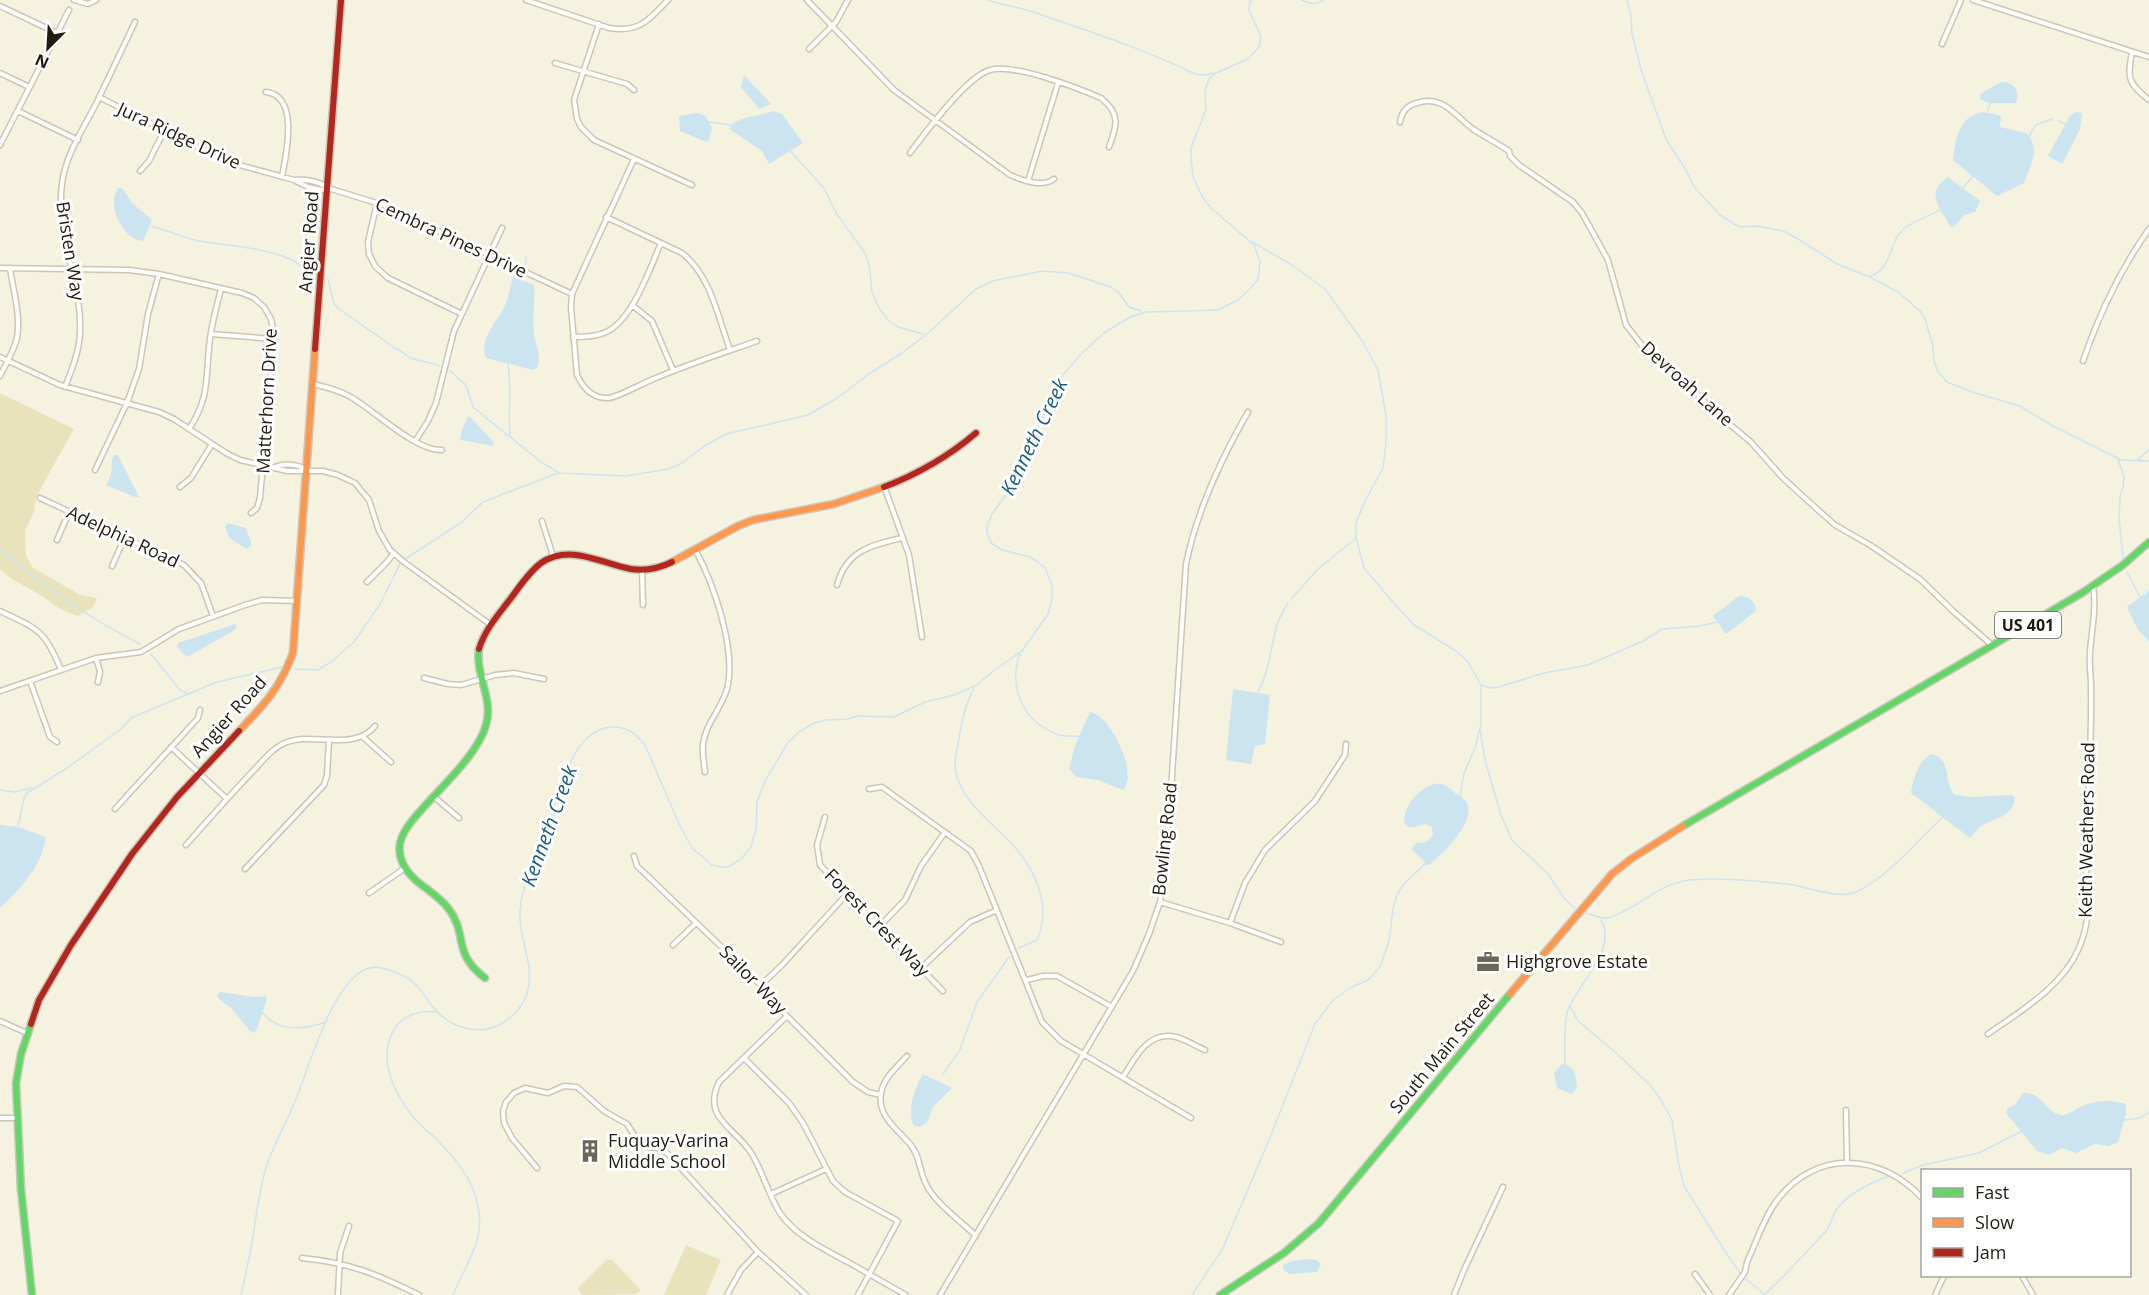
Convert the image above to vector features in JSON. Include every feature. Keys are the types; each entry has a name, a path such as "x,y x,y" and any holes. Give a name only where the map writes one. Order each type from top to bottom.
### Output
{"main road":[{"name":"Angier Road","path":"32,1295 21,1189 17,1073 27,1033 43,991 81,929 147,833 199,773 261,709 282,681 290,665 294,649 341,0"},
{"path":"485,978 476,973 465,961 452,912 442,901 416,881 405,868 400,854 400,841 406,829 485,730 489,709 478,663 479,647 491,625 531,571 553,556 573,553 642,571 660,566 753,520 832,504 935,465 963,446 976,433"},
{"name":"US 401","path":"1993,646 2093,585 2123,565 2149,542"},
{"name":"South Main Street","path":"1220,1295 1281,1255 1319,1223 1612,874 1690,821 1993,646"}],"street":[{"path":"74,0 88,4 96,0"},
{"path":"526,0 622,30 635,28 648,20 668,0"},
{"path":"807,0 888,85 934,120 1005,171 1028,181 1047,183 1054,179"},
{"path":"809,49 832,26 844,10 848,0"},
{"path":"1942,44 1961,0"},
{"path":"1972,0 2149,57"},
{"path":"0,6 57,33"},
{"path":"0,145 69,10"},
{"name":"Bristen Way","path":"65,387 76,356 80,334 79,310 61,200 64,172 135,22"},
{"path":"599,24 574,100 577,119 581,127 594,140 692,185"},
{"path":"2132,52 2129,70 2133,87 2149,100"},
{"path":"555,63 627,84 634,90"},
{"path":"910,153 934,120 976,78 989,70 1008,68 1093,94 1108,103 1117,122 1109,147"},
{"path":"0,74 29,87"},
{"path":"1028,181 1058,83"},
{"path":"266,92 279,99 288,121 288,142 282,177"},
{"name":"Jura Ridge Drive","path":"99,98 225,161 294,180 323,184 328,188"},
{"name":"Devroah Lane","path":"1400,122 1408,106 1422,101 1438,102 1450,108 1472,129 1509,151 1510,156 1519,165 1573,202 1586,220 1608,260 1626,325 1644,348 1751,442 1783,478 1835,525 1870,545 1920,579 1993,646"},
{"path":"18,111 78,140"},
{"path":"140,171 149,161 164,130"},
{"path":"634,159 572,294 577,375 587,391 608,398 615,397 632,387 673,370 757,341"},
{"name":"Cembra Pines Drive","path":"328,188 377,203 572,294"},
{"path":"377,203 368,242 369,254 375,266 391,280 462,314"},
{"path":"606,217 682,254 697,267 704,279 730,350"},
{"path":"416,440 434,407 451,341 502,228"},
{"path":"2083,361 2117,278 2149,229"},
{"path":"573,337 602,334 613,329 624,319 661,243"},
{"name":"Matterhorn Drive","path":"0,268 116,268 159,274 221,288 246,295 261,304 271,319 273,339 260,501 251,513"},
{"path":"0,376 15,342 18,326 10,268"},
{"path":"95,470 127,403 142,359 148,314 159,274"},
{"path":"189,429 200,412 204,400 211,334 221,288"},
{"path":"632,305 652,321 673,370"},
{"path":"211,334 273,339"},
{"path":"0,357 65,387 159,412 236,458 263,466 302,466 307,470 338,475 359,487 369,500 382,537 393,554 491,625"},
{"path":"313,384 334,389 349,396 431,449 442,450"},
{"name":"Bowling Road","path":"940,1295 1133,971 1149,934 1160,902 1170,805 1186,564 1192,534 1209,492 1228,446 1248,412"},
{"path":"180,487 191,478 212,444"},
{"path":"884,486 909,555 922,637"},
{"name":"Adelphia Road","path":"40,498 191,570 201,583 213,616"},
{"path":"57,540 69,512"},
{"path":"542,521 553,556"},
{"path":"112,566 125,537"},
{"path":"837,585 840,574 849,559 865,548 902,538"},
{"path":"696,550 716,597 729,666 728,686 708,727 703,746 705,772"},
{"path":"367,582 393,554"},
{"path":"642,571 643,605"},
{"name":"Keith Weathers Road","path":"1988,1034 2053,985 2066,970 2079,948 2087,920 2089,905 2086,863 2090,653 2095,602 2093,585"},
{"path":"0,691 96,658 141,652 178,628 262,600 298,601"},
{"path":"0,611 26,623 46,637 61,670"},
{"path":"96,658 100,672 98,682"},
{"path":"424,678 454,685 514,673 544,679"},
{"path":"30,681 50,737 57,742"},
{"path":"115,809 198,718 200,710"},
{"path":"186,845 226,798 277,747 295,740 357,739 368,735 375,726"},
{"path":"363,737 391,762"},
{"path":"245,869 324,785 327,776 329,740"},
{"path":"1230,923 1245,883 1265,850 1315,801 1345,755 1346,744"},
{"path":"171,747 226,798"},
{"path":"869,789 882,787 971,851 980,866 1042,1022 1061,1041 1191,1118"},
{"path":"433,796 459,818"},
{"name":"Forest Crest Way","path":"825,818 817,845 820,865 943,991"},
{"path":"879,927 905,900 921,866 945,832"},
{"name":"Sailor Way","path":"634,856 637,866 761,986 787,1016 853,1082 868,1092 881,1095"},
{"path":"369,893 405,868"},
{"path":"761,986 847,894"},
{"path":"1160,902 1230,923 1281,942"},
{"path":"921,968 970,922 997,910"},
{"path":"673,945 695,924"},
{"path":"1027,980 1043,976 1057,976 1112,1006"},
{"path":"787,1016 719,1082 715,1091 714,1104 719,1118 750,1151 779,1211 792,1227 810,1241 906,1295"},
{"path":"0,1021 27,1033"},
{"path":"1123,1077 1140,1051 1154,1039 1171,1036 1205,1050"},
{"path":"908,1056 886,1078 881,1095 884,1114 891,1126 910,1144 920,1160 925,1183 937,1199 976,1236"},
{"path":"744,1058 789,1103 803,1123 833,1181 845,1192 898,1221 858,1295"},
{"path":"537,1168 512,1138 504,1123 503,1111 506,1102 514,1093 525,1088 548,1093 564,1086 577,1087 604,1111 627,1124 641,1146 657,1148 667,1153 758,1252 806,1295"},
{"path":"1846,1110 1847,1162"},
{"path":"0,1118 17,1118"},
{"path":"1729,1295 1745,1272 1747,1262 1770,1212 1784,1192 1798,1180 1814,1171 1847,1162 1872,1165 1889,1171 1907,1182 1921,1196"},
{"path":"771,1194 826,1169"},
{"path":"1454,1295 1503,1187"},
{"path":"338,1295 340,1252 349,1226"},
{"path":"727,1295 741,1270 758,1252"},
{"path":"302,1258 339,1263 367,1270 419,1295"},
{"path":"1695,1274 1710,1295"},
{"path":"1935,1295 1943,1277"},
{"path":"2023,1277 2033,1295"}],"shaded area":[{"path":"0,393 74,429 36,497 34,512 25,531 26,556 33,568 80,595 97,598 93,607 78,616 60,608 0,569"},
{"path":"686,1245 721,1260 706,1295 664,1295"},
{"path":"607,1259 612,1260 641,1290 637,1294 583,1295 577,1289"}],"water":[{"path":"744,75 771,104 759,109 741,87"},
{"path":"2001,82 2013,85 2017,94 2016,103 1988,103 1980,99 1980,94"},
{"path":"773,111 782,114 803,143 769,164 762,151 730,127 737,121"},
{"path":"1982,112 2001,116 2000,127 2026,133 2033,145 2033,158 2024,183 1997,196 1953,160 1959,130 1967,119"},
{"path":"2076,112 2082,113 2080,129 2062,164 2048,156 2070,116"},
{"path":"698,113 706,116 712,128 709,140 706,142 680,131 679,116"},
{"path":"1948,177 1980,201 1975,212 1964,215 1954,227 1950,226 1936,200 1937,188"},
{"path":"118,188 122,188 132,203 152,220 143,241 129,234 118,220 114,203"},
{"path":"513,277 534,285 533,328 539,360 537,368 533,370 486,358 484,351 490,331 506,302"},
{"path":"469,416 493,441 494,446 460,440 462,429"},
{"path":"114,455 118,455 139,497 106,485 111,475"},
{"path":"228,523 246,528 252,545 247,549 229,538 225,527"},
{"path":"2149,590 2149,642 2137,628 2127,607"},
{"path":"1739,596 1751,600 1755,604 1756,611 1726,634 1713,616"},
{"path":"235,624 237,627 233,631 187,657 177,647 178,643"},
{"path":"1233,689 1270,695 1265,744 1255,746 1251,764 1226,760"},
{"path":"1090,712 1098,715 1106,723 1120,746 1127,771 1127,782 1123,790 1098,780 1076,777 1069,769 1075,746"},
{"path":"1932,754 1943,761 1951,790 1955,795 1970,797 2012,795 2015,798 2011,809 1981,826 1970,838 1911,793 1920,765 1927,756"},
{"path":"1434,784 1450,788 1466,802 1468,810 1467,818 1457,836 1435,860 1426,865 1411,849 1416,843 1426,842 1433,836 1432,827 1426,824 1408,827 1404,822 1413,798"},
{"path":"0,825 18,827 46,837 35,867 0,908"},
{"path":"220,992 254,997 266,996 267,999 254,1033 233,1010 218,998 217,995"},
{"path":"1562,1064 1573,1069 1574,1072 1577,1088 1572,1094 1557,1088 1554,1073"},
{"path":"923,1074 952,1088 933,1107 927,1123 919,1127 914,1126 912,1121 911,1107 917,1085"},
{"path":"2023,1093 2036,1096 2057,1114 2063,1115 2097,1102 2114,1101 2126,1104 2126,1114 2118,1142 2109,1146 2095,1144 2076,1153 2062,1148 2049,1155 2037,1151 2006,1113"},
{"path":"1310,1259 1317,1260 1321,1264 1317,1272 1290,1274 1283,1270 1283,1265"}],"waterway":[{"path":"988,0 1027,10 1094,33 1195,74 1216,73"},
{"name":"Kenneth Creek","path":"241,1295 260,1192 273,1148 294,1104 322,1030 341,993 352,979 372,967 397,973 414,983 440,1015 464,1028 482,1030 499,1025 521,1005 529,985 528,964 520,922 521,901 530,869 547,830 562,783 577,751 587,738 600,730 615,727 632,732 645,745 692,848 712,865 728,867 741,859 751,847 756,829 757,802 765,781 787,744 799,732 814,723 826,720 848,719 857,716 894,717 925,702 954,695 977,685 1022,651 1048,614 1052,600 1052,585 1045,568 1038,562 1030,557 1002,550 991,543 987,527 992,514 1018,478 1026,452 1063,375 1080,355 1104,333 1130,317 1146,312 1218,310 1238,300 1258,279 1260,262 1254,245 1211,208 1203,198 1193,177 1191,157 1191,148 1206,110 1205,91 1209,79 1216,73 1248,59 1259,47 1261,37 1249,10 1252,0"},
{"name":"Kenneth Creek","path":"1302,0 1313,3 1324,0"},
{"path":"1627,0 1632,34 1642,73 1666,139 1695,188 1720,215 1741,227 1757,226 1783,231 1837,264 1870,277 1898,292 1920,311 1925,319 1933,346 1934,361 1938,372 1947,382 2020,406 2051,425 2121,460 2149,461"},
{"path":"1987,111 1991,102"},
{"path":"2029,136 2036,125 2052,119"},
{"path":"2058,121 2067,125"},
{"path":"710,122 730,125"},
{"path":"790,151 824,188 836,213 865,253 869,265 872,292 879,308 888,320 898,327 923,334"},
{"path":"1963,188 1973,176"},
{"path":"1871,276 1885,265 1901,232 1942,208"},
{"path":"151,226 199,241 256,249 279,255 295,261 315,278"},
{"path":"1252,242 1292,265 1325,289 1363,342 1378,370 1386,416 1383,468 1356,523 1356,538 1364,568 1391,600 1414,625 1456,651 1468,662 1481,685 1481,724 1475,748 1464,773 1460,797"},
{"path":"526,256 526,264"},
{"path":"450,371 466,385 473,407 541,462 559,473 626,476 669,469 726,434 808,415 902,353 928,333 976,289 992,281 1043,271 1068,273 1111,287 1119,293 1129,307 1141,311"},
{"path":"328,279 334,304 338,308 409,357 439,366"},
{"path":"508,363 510,436"},
{"path":"2137,461 2149,449"},
{"path":"2118,459 2124,477 2119,518 2123,558"},
{"path":"405,559 462,522 483,502 558,473"},
{"path":"1291,599 1318,569 1355,539"},
{"path":"0,549 67,601 140,644"},
{"path":"295,669 318,670 354,642 380,604 400,564"},
{"path":"2127,572 2141,599"},
{"path":"1258,692 1267,669 1278,622 1288,603"},
{"path":"1482,685 1490,688 1499,687 1544,673 1588,665 1643,641 1662,629 1700,626 1717,622"},
{"path":"1021,651 1017,664 1017,690 1027,712 1046,729 1059,735 1081,737"},
{"path":"151,654 180,690 188,694"},
{"path":"18,827 27,793 67,768 121,729 131,718 217,682 282,667"},
{"path":"974,689 962,721 956,755 956,772 961,787 973,805 1021,854 1039,889 1043,915 1037,940 1019,948"},
{"path":"1480,730 1486,764 1501,815 1512,840 1548,874 1564,898 1575,909"},
{"path":"0,790 15,792 31,788"},
{"path":"1585,913 1608,918 1629,909 1668,886 1690,880 1714,879 1787,884 1832,894 1850,894 1871,884 1882,875 1944,816"},
{"path":"1192,1295 1223,1248 1315,1024 1333,1000 1350,988 1368,980 1380,967 1389,941 1397,895 1403,885 1425,864"},
{"path":"1565,1064 1567,1013 1600,956 1605,932 1601,920"},
{"path":"943,1074 960,1050 977,1002 1009,957"},
{"path":"1570,1006 1578,1021 1651,1086 1661,1100 1672,1120 1684,1186 1740,1273"},
{"path":"436,1012 414,1014 399,1023 390,1039 387,1063 394,1086 406,1107 455,1160 475,1195 479,1210 478,1236 453,1295"},
{"path":"263,1013 276,1024 293,1028 326,1022"},
{"path":"2125,1120 2140,1118 2149,1112"},
{"path":"1903,1173 1923,1165 1979,1153 2022,1131"},
{"path":"1764,1295 1826,1231 1840,1204 1860,1189 1890,1176"},
{"path":"1746,1279 1764,1294"}],"traffic: fast":[{"path":"1683,826 2082,593 2123,565 2149,542"},
{"path":"479,649 478,659 488,706 482,736 459,769 408,825 401,840 400,850 407,871 448,908 458,927 468,960 485,978"},
{"path":"1220,1295 1284,1253 1319,1223 1510,994"},
{"path":"31,1024 21,1054 16,1083 21,1189 32,1295"}],"traffic: slow":[{"path":"239,731 271,695 283,676 293,653 315,349"},
{"path":"672,562 753,520 834,504 884,487"},
{"path":"1510,994 1612,874 1683,826"}],"traffic: jam":[{"path":"315,349 341,0"},
{"path":"884,487 933,464 976,433"},
{"path":"479,649 489,628 525,579 541,563 552,557 575,555 636,570 672,562"},
{"path":"31,1024 39,1000 71,945 132,854 177,797 239,731"}],"place":[{"name":"Highgrove Estate","path":"1488,962"},
{"name":"Fuquay-Varina Middle School","path":"590,1151"}]}
